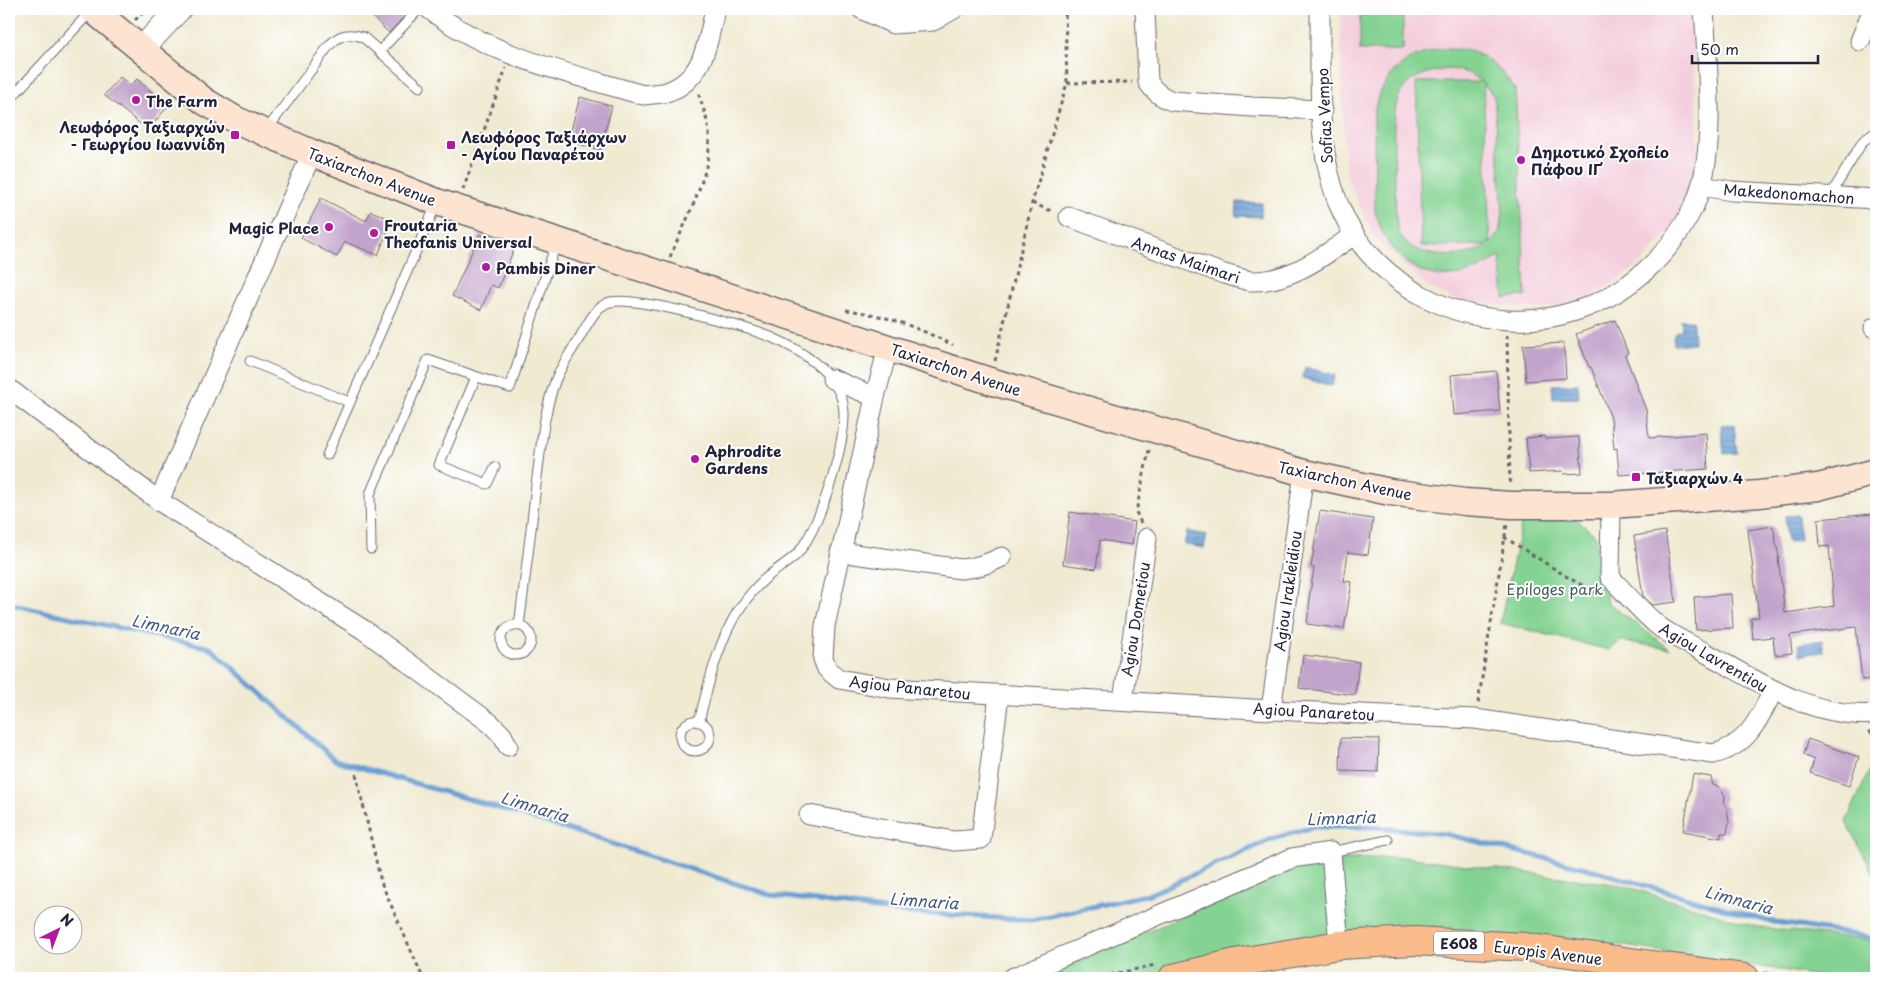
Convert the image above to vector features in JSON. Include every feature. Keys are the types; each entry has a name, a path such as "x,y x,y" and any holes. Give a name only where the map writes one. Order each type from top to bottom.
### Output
{"highway":[{"name":"Europis Avenue","path":"1173,978 1235,963 1339,945 1414,941 1525,947 1745,978"}],"main road":[{"name":"Taxiarchon Avenue","path":"92,9 147,44 204,101 236,120 312,153 447,195 557,240 888,348 994,366 1154,429 1304,473 1390,492 1465,502 1510,505 1611,505 1758,494 1818,487 1876,472"},
{"name":"Taxiarchon Avenue","path":"1818,487 1842,490 1876,488"}],"street":[{"path":"147,44 179,9"},
{"path":"437,11 475,39 511,55 643,95 664,93 686,82 702,62 715,9"},
{"path":"861,9 893,24 911,16 933,21 954,9"},
{"path":"1144,9 1148,82 1156,93 1172,101 1322,110"},
{"name":"Sofias Vempo","path":"1320,9 1323,139 1327,169 1343,214 1354,235 1391,276 1410,290 1456,312 1507,320 1532,321 1554,318 1583,310 1626,287 1661,255 1682,228 1694,206 1701,186 1707,153 1709,116 1704,9"},
{"path":"1860,41 1873,9"},
{"path":"159,501 312,153"},
{"name":"Makedonomachon","path":"1701,186 1732,191 1876,199"},
{"name":"Annas Maimari","path":"1070,217 1224,274 1251,281 1278,278 1305,268 1354,235"},
{"path":"888,348 840,552 962,568 974,568 985,565 1002,557"},
{"path":"832,379 875,397"},
{"path":"9,389 159,501 364,630 490,723 502,735 508,746"},
{"name":"Agiou Irakleidiou","path":"1271,710 1304,473"},
{"name":"Agiou Lavrentiou","path":"1611,505 1610,578 1657,624 1773,691 1800,702 1831,710 1857,715 1876,714"},
{"name":"Agiou Dometiou","path":"1123,700 1148,538"},
{"name":"Agiou Panaretou","path":"840,552 825,626 823,659 827,669 839,679 890,688 1271,710 1475,719 1713,754 1728,750 1741,741 1763,711 1773,691"},
{"path":"809,815 954,841 981,839 999,695"},
{"path":"1012,978 1292,858 1331,852 1339,945"}],"lane":[{"path":"14,95 92,9"},
{"path":"380,51 419,9"},
{"path":"264,133 335,39 345,35 353,34 363,37 420,87"},
{"path":"1830,197 1863,141 1876,132"},
{"path":"326,455 447,195"},
{"path":"371,549 370,494 428,360 510,388 557,240"},
{"path":"519,626 544,420 556,378 599,308 608,302 655,306 696,314 772,337 814,362 832,379 841,396 844,410 843,428 829,490 818,517 799,552 766,578 748,597 736,614 725,638 705,697 699,722"},
{"path":"250,361 350,402"},
{"path":"476,377 438,465 487,484 495,467"},
{"path":"1331,852 1388,840"}],"path":[{"path":"994,366 1032,203 1067,83 1065,9"},
{"path":"133,21 147,44"},
{"path":"463,190 511,55"},
{"path":"661,255 670,258 695,200 707,166 709,133 693,73"},
{"path":"1067,83 1148,82"},
{"path":"447,195 463,190 472,193"},
{"path":"1032,203 1070,217"},
{"path":"845,310 873,314 916,327 962,348"},
{"path":"1148,538 1136,512 1154,429"},
{"path":"1501,488 1510,489"},
{"path":"1504,537 1569,578 1604,597"},
{"path":"356,774 381,882 423,978"}],"shaded area":[{"name":"Δημοτικό Σχολείο Πάφου ΙΓ΄","path":"1341,9 1691,9 1698,158 1694,181 1686,202 1668,233 1640,264 1609,286 1584,300 1545,309 1459,301 1428,287 1387,250 1371,231 1348,180 1345,162 1341,73"}],"green space":[{"path":"1360,9 1403,9 1403,50 1360,50"},
{"path":"1438,49 1474,52 1494,65 1515,89 1526,296 1504,298 1500,256 1480,268 1460,275 1441,276 1424,272 1408,263 1394,250 1383,233 1375,211 1374,112 1379,94 1393,72 1411,58","holes":["1452,69 1469,73 1482,82 1416,82 1421,246 1488,245 1473,252 1443,255 1432,254 1412,247 1404,241 1399,233 1396,218 1394,118 1400,93 1407,84 1418,77","1483,83 1494,96 1503,214 1499,232 1490,244"]},
{"name":"Epiloges park","path":"1523,516 1576,519 1596,536 1600,576 1608,603 1670,649 1621,641 1609,650 1500,623"},
{"path":"1876,756 1876,878 1846,822"},
{"path":"1404,857 1622,885 1757,927 1876,941 1876,978 1832,978 1581,939 1390,932 1166,978 1039,978 1177,919 1299,861"}],"water":[{"path":"1237,202 1262,203 1261,217 1236,216"},
{"path":"1681,320 1693,320 1694,343 1674,345 1673,337 1675,332 1682,329"},
{"path":"1305,367 1335,375 1332,386 1302,378"},
{"path":"1578,384 1579,398 1553,399 1552,385"},
{"path":"1734,424 1737,453 1724,454 1721,425"},
{"path":"1798,515 1800,540 1787,542 1785,516"},
{"path":"1187,531 1207,535 1204,548 1184,544"},
{"path":"1822,640 1824,652 1800,655 1798,644"}],"building":[{"path":"364,9 411,9 389,33"},
{"name":"The Farm","path":"120,77 130,86 137,79 168,106 148,130 104,95"},
{"path":"580,97 612,106 600,150 568,141"},
{"name":"Magic Place","path":"321,198 366,221 371,211 392,220 378,255 345,242 337,257 301,238"},
{"name":"Pambis Diner","path":"480,234 514,249 498,288 491,285 481,310 452,296"},
{"path":"1615,320 1628,353 1625,355 1646,410 1649,438 1706,433 1708,469 1619,475 1617,448 1614,449 1611,418 1576,334"},
{"path":"1564,343 1566,378 1526,381 1523,345"},
{"path":"1496,371 1500,411 1454,415 1451,375"},
{"path":"1544,436 1545,439 1579,437 1582,473 1564,474 1563,471 1529,473 1526,438"},
{"path":"1320,511 1373,519 1368,555 1348,552 1344,581 1352,582 1344,629 1307,624 1314,568 1311,567"},
{"path":"1070,512 1135,522 1132,545 1100,540 1096,569 1063,564"},
{"path":"1872,514 1876,559 1876,679 1862,680 1856,627 1790,635 1792,653 1775,655 1773,637 1753,639 1751,618 1759,617 1748,530 1773,526 1779,558 1785,613 1834,606 1829,546 1820,547 1818,519"},
{"path":"1665,531 1676,602 1653,605 1643,596 1634,536"},
{"path":"1731,594 1733,628 1696,630 1694,597"},
{"path":"1303,655 1359,662 1355,695 1299,688"},
{"path":"1341,738 1379,739 1378,772 1340,771"},
{"path":"1808,739 1859,757 1849,786 1810,773 1814,760 1803,755"},
{"path":"1693,774 1711,777 1713,785 1720,787 1725,797 1724,804 1727,807 1729,822 1727,833 1721,833 1721,838 1683,831"}],"waterway":[{"name":"Limnaria","path":"9,604 211,648 335,760 523,815 771,895 899,912 1032,920 1150,894 1272,839 1313,827 1375,827 1445,834 1586,868 1767,921 1876,938"}],"place":[{"name":"The Farm","path":"136,100"},
{"name":"Λεωφόρος Ταξιαρχών - Γεωργίου Ιωαννίδη","path":"235,135"},
{"name":"Λεωφόρος Ταξιάρχων - Αγίου Παναρέτου","path":"451,145"},
{"name":"Δημοτικό Σχολείο Πάφου ΙΓ΄","path":"1521,160"},
{"name":"Magic Place","path":"329,227"},
{"name":"Froutaria Theofanis Universal","path":"374,233"},
{"name":"Pambis Diner","path":"486,267"},
{"name":"Aphrodite Gardens","path":"695,459"},
{"name":"Ταξιαρχών 4","path":"1636,477"}]}
